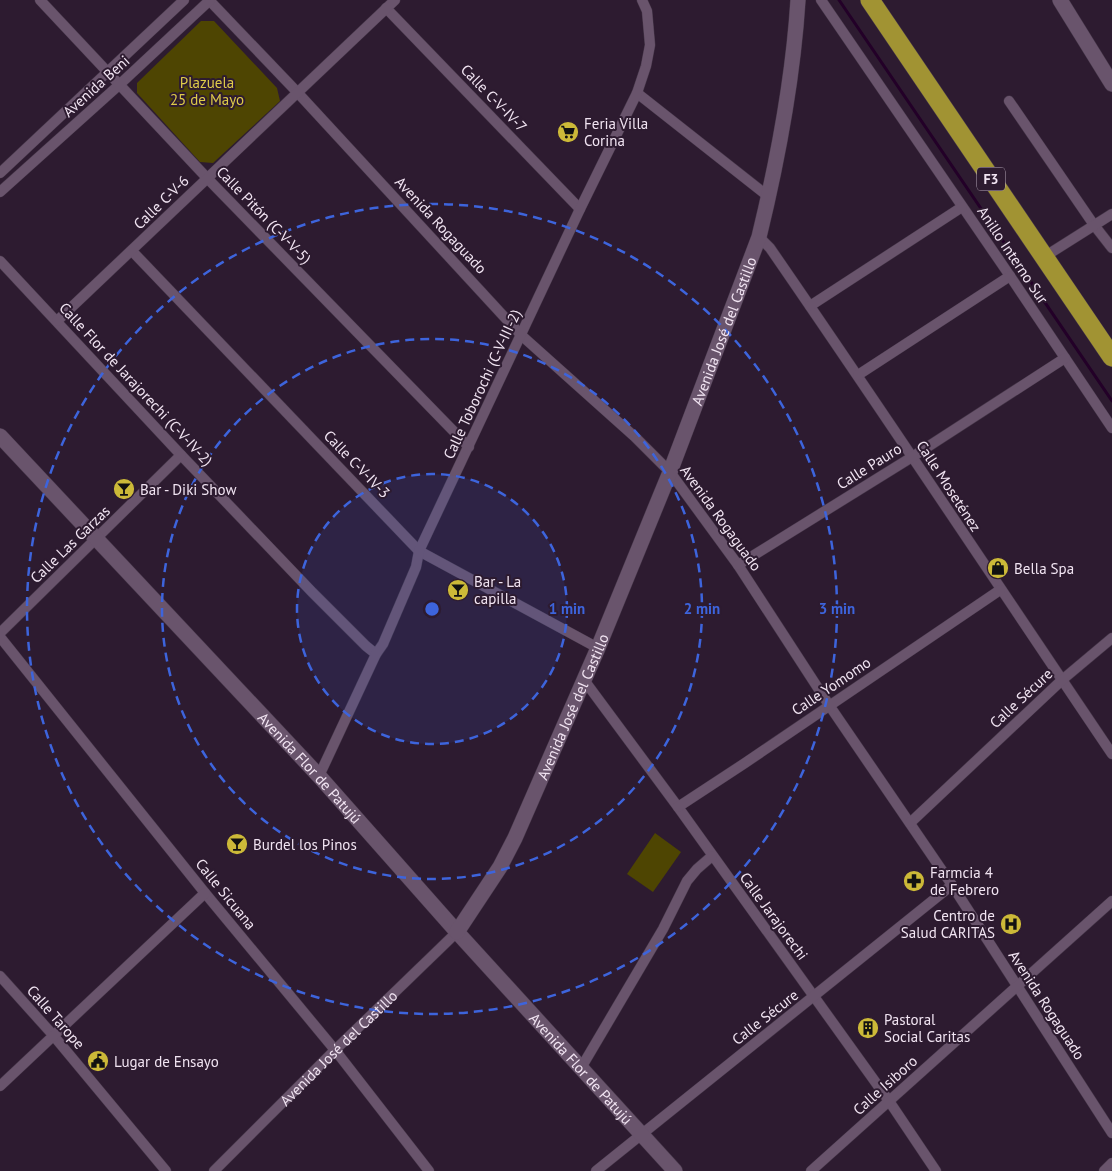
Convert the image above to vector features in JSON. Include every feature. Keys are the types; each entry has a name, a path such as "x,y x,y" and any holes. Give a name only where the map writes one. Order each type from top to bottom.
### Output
{"highway":[{"name":"F3","path":"870,0 1112,357"}],"main road":[{"name":"Avenida José del Castillo","path":"457,932 500,867 516,838 598,648 670,472 759,237 769,197 790,83 798,0"},
{"path":"1060,0 1112,84"},
{"name":"Avenida Flor de Patujú","path":"0,436 319,776 457,932 675,1171"}],"street":[{"name":"Calle Pitón (C-V-V-5)","path":"40,0 207,178 469,447"},
{"name":"Avenida Beni","path":"0,172 184,0"},
{"name":"Avenida Beni","path":"0,192 210,0"},
{"name":"Avenida Rogaguado","path":"210,0 521,335 635,437 670,472 738,565 952,885 1112,1133"},
{"name":"Calle C-V-6","path":"57,322 394,0"},
{"name":"Calle Toborochi (C-V-III-2)","path":"319,776 376,654 383,644 416,567 419,551 580,209 637,93 650,46 646,11 642,0"},
{"name":"Anillo Interno Sur","path":"821,0 1112,428"},
{"name":"Calle C-V-IV-7","path":"386,8 580,209"},
{"path":"637,93 769,197"},
{"path":"1009,101 1094,225 1112,248"},
{"path":"810,306 962,207"},
{"path":"1044,257 1112,214"},
{"name":"Calle Moseténez","path":"759,237 770,248 858,375 1000,590 1112,754"},
{"name":"Calle C-V-IV-3","path":"132,251 419,551 598,648"},
{"name":"Calle Flor de Jarajorechi (C-V-IV-2)","path":"0,261 312,592 376,654"},
{"path":"858,375 1010,276"},
{"name":"Calle Pauro","path":"738,565 912,457 1065,358"},
{"name":"Calle Las Garzas","path":"0,633 181,455"},
{"name":"Calle Yomomo","path":"678,807 1000,590"},
{"name":"Calle Sicuana","path":"0,637 205,893 335,1050 429,1171"},
{"name":"Calle Sécure","path":"910,824 1062,680 1112,638"},
{"name":"Calle Jarajorechi","path":"584,680 678,807 889,1101 936,1171"},
{"path":"581,1068 663,929 687,881 712,856"},
{"name":"Calle Sécure","path":"596,1171 952,885"},
{"path":"0,1086 205,893"},
{"name":"Calle Isiboro","path":"811,1171 1112,901"},
{"name":"Avenida José del Castillo","path":"214,1171 457,932"},
{"name":"Calle Tarope","path":"0,976 53,1035 166,1171"},
{"path":"1104,1171 1112,1164"}],"green space":[{"name":"Plazuela 25 de Mayo","path":"201,21 214,21 277,88 280,101 213,163 200,162 137,93 137,83"},
{"path":"655,833 681,852 653,892 627,874"}],"waterway":[{"path":"839,0 1112,401"}],"place":[{"name":"Feria Villa Corina","path":"568,132"},
{"name":"Bar - Diki Show","path":"124,489"},
{"name":"Bella Spa","path":"998,568"},
{"name":"Bar - La capilla","path":"458,590"},
{"name":"Burdel los Pinos","path":"237,844"},
{"name":"Farmcia 4 de Febrero","path":"914,881"},
{"name":"Centro de Salud CARITAS","path":"1011,924"},
{"name":"Pastoral Social Caritas","path":"868,1028"},
{"name":"Lugar de Ensayo","path":"98,1061"}]}
